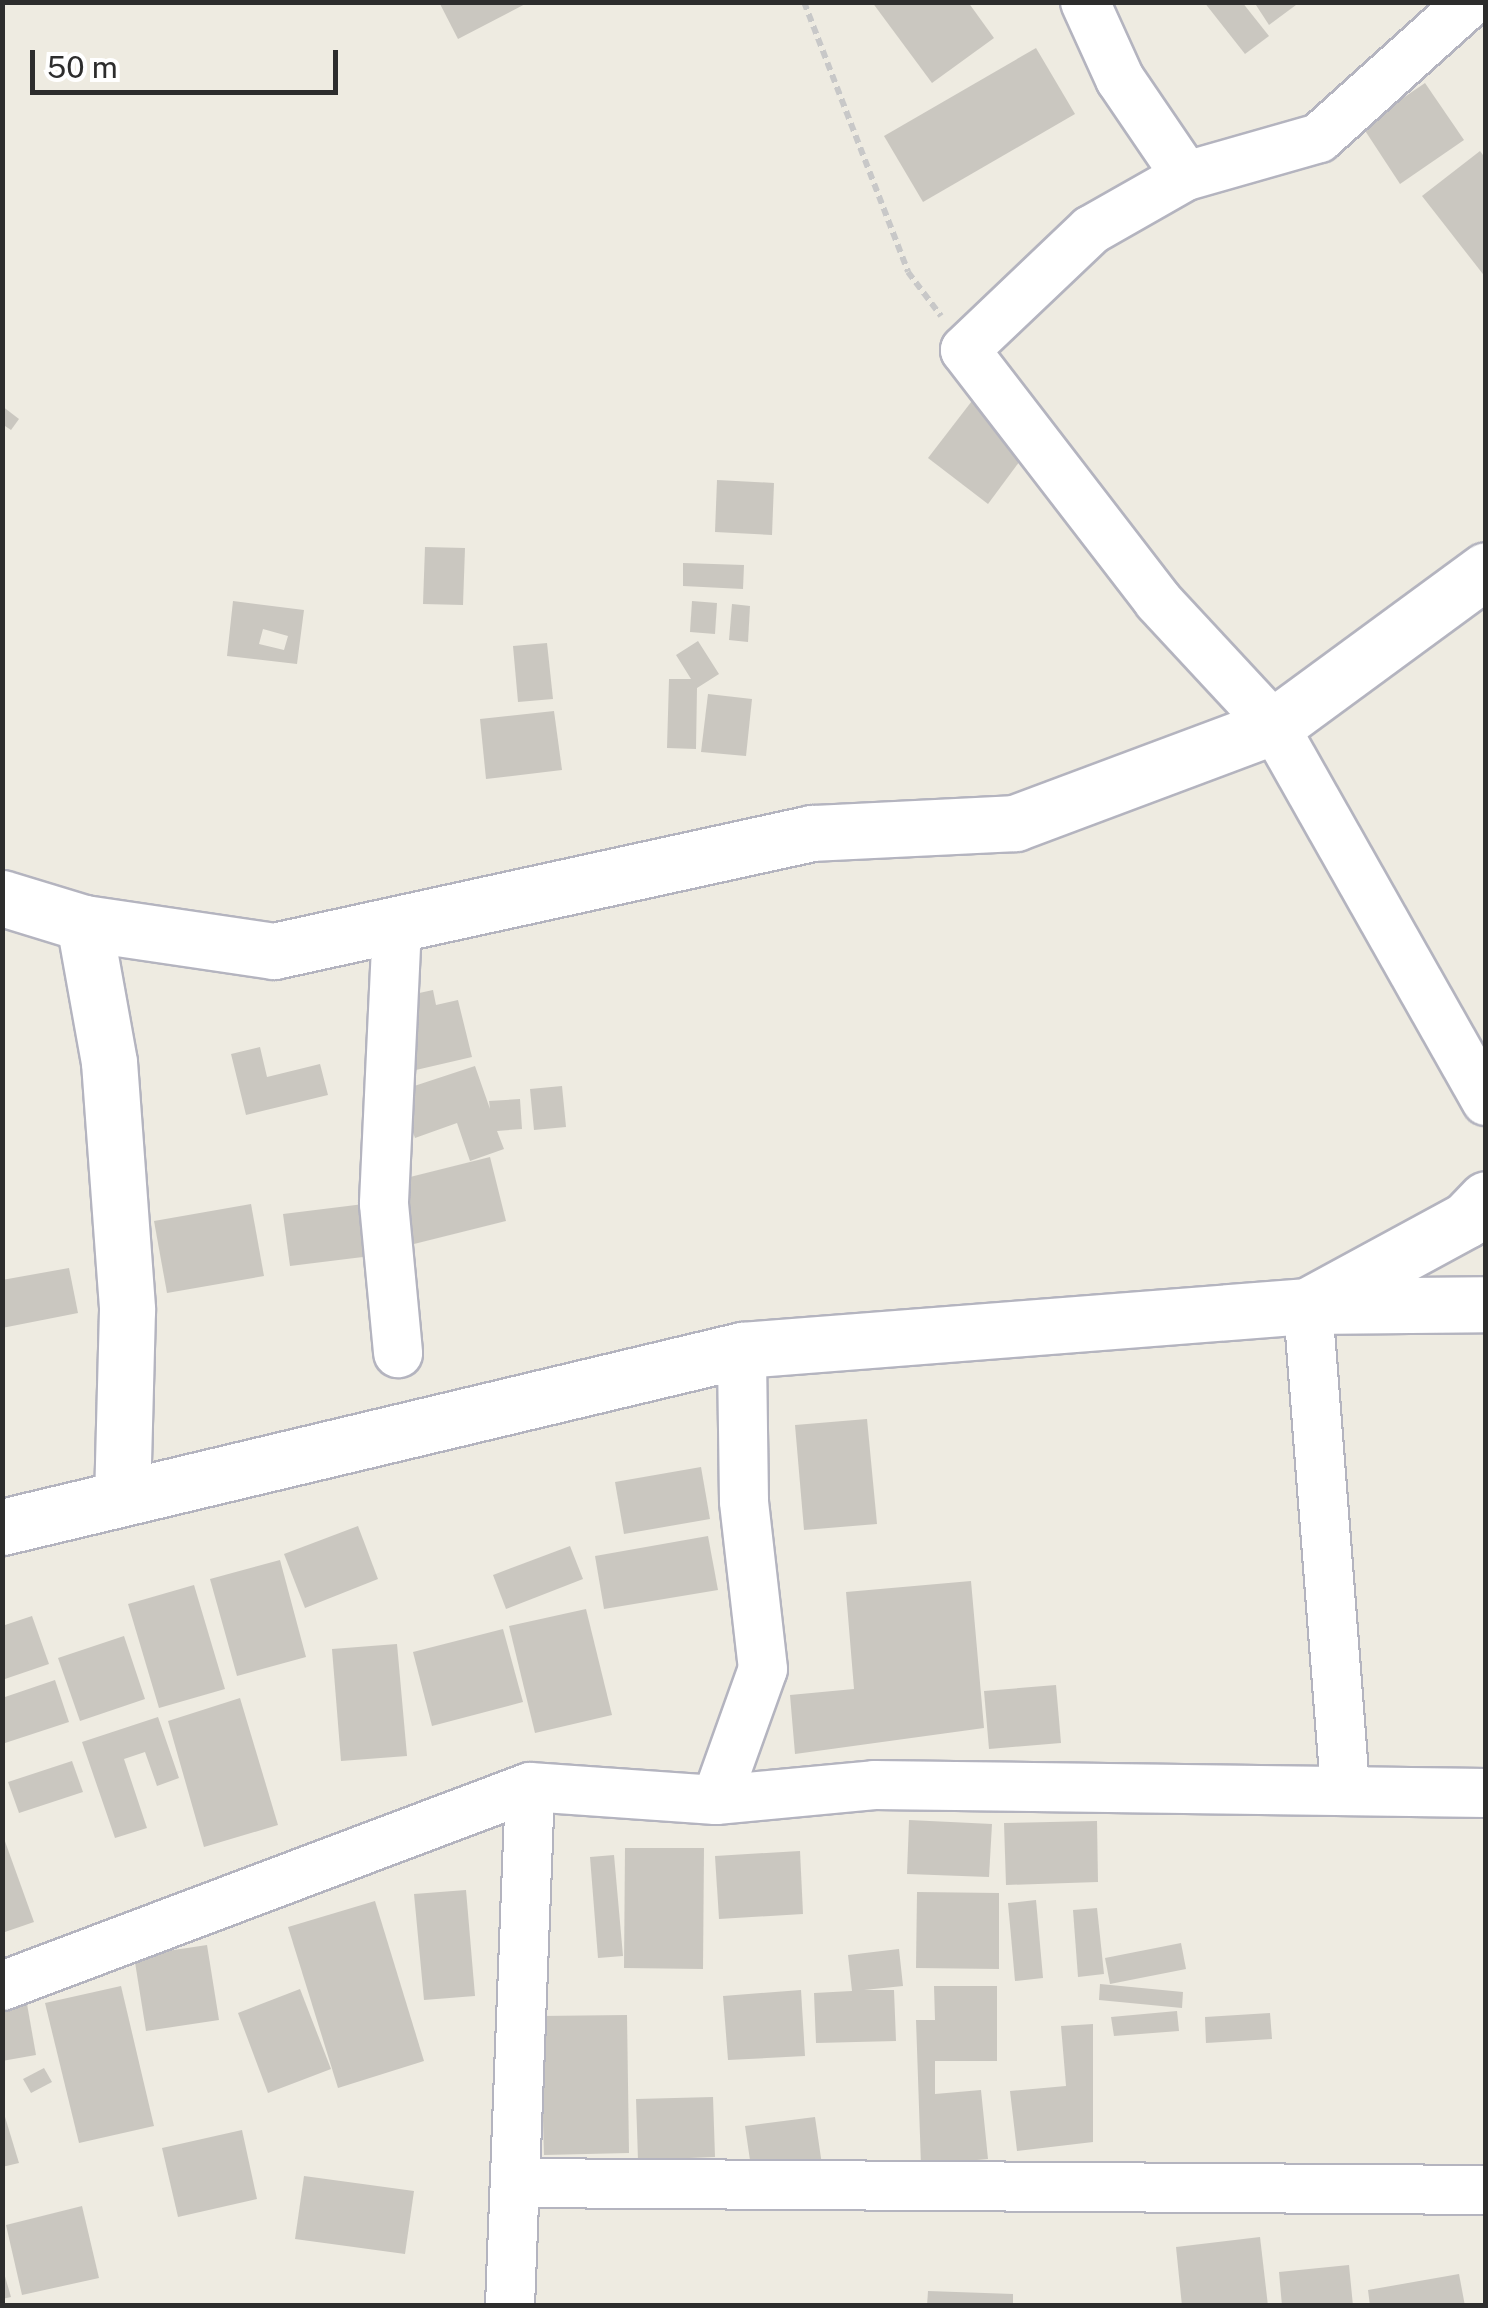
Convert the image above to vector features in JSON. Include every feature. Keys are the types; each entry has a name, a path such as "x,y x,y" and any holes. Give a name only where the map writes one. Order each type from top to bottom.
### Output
{"street":[{"path":"1084,2 1120,79 1186,176"},
{"path":"1470,2 1319,138 1186,176 1091,230 965,350 1158,601 1274,726 1486,1101"},
{"path":"2,898 84,923 274,951 812,833 1016,823 1274,726 1486,570"},
{"path":"84,923 109,1062 126,1291 122,1495"},
{"path":"397,926 384,1204 398,1353"},
{"path":"1308,1306 1466,1220 1486,1200"},
{"path":"2,1527 122,1495 742,1350 1308,1306 1486,1304"},
{"path":"1308,1306 1346,1791"},
{"path":"716,1800 764,1669 744,1501 742,1350"},
{"path":"2,1986 530,1787 716,1800 874,1785 1486,1793"},
{"path":"510,2306 530,1787"},
{"path":"515,2183 1486,2190"}],"path":[{"path":"804,2 908,272 965,350"}],"building":[{"path":"439,2 529,2 458,39"},
{"path":"872,2 968,2 994,38 932,83"},
{"path":"1204,2 1242,2 1269,36 1245,54"},
{"path":"1254,2 1300,2 1269,25"},
{"path":"1036,48 1075,114 923,202 884,136"},
{"path":"1425,83 1464,140 1400,184 1362,126"},
{"path":"1480,151 1486,159 1486,278 1422,196"},
{"path":"975,397 1034,442 988,504 928,458"},
{"path":"2,406 19,419 11,430 2,424"},
{"path":"717,480 774,483 772,535 715,532"},
{"path":"425,547 465,548 463,605 423,604"},
{"path":"683,563 744,565 743,589 683,586"},
{"path":"233,601 304,610 297,664 227,656","holes":["263,629 288,636 284,650 259,644"]},
{"path":"692,601 717,603 715,634 690,632"},
{"path":"732,604 750,606 748,642 729,640"},
{"path":"698,641 719,674 697,688 696,749 667,748 669,679 691,679 676,655"},
{"path":"547,643 553,699 518,702 513,646"},
{"path":"708,694 752,699 746,756 701,752"},
{"path":"554,711 562,770 486,779 480,719"},
{"path":"433,990 436,1005 458,1000 472,1057 390,1076 410,995"},
{"path":"260,1047 267,1077 320,1064 328,1095 246,1115 231,1054"},
{"path":"475,1066 490,1109 489,1101 520,1099 522,1129 497,1131 504,1149 470,1161 457,1123 415,1138 399,1091"},
{"path":"562,1086 566,1127 534,1130 530,1089"},
{"path":"490,1157 506,1221 406,1246 390,1182"},
{"path":"251,1204 264,1276 167,1293 154,1221"},
{"path":"364,1204 371,1256 290,1266 283,1214"},
{"path":"69,1268 78,1313 2,1328 2,1280"},
{"path":"867,1419 877,1524 804,1530 795,1425"},
{"path":"701,1467 710,1519 624,1534 615,1482"},
{"path":"358,1526 378,1579 305,1608 284,1554"},
{"path":"708,1536 718,1590 604,1609 595,1556"},
{"path":"570,1546 583,1579 506,1609 493,1575"},
{"path":"280,1560 306,1657 237,1676 210,1579"},
{"path":"971,1581 984,1728 795,1754 790,1695 854,1689 846,1592"},
{"path":"194,1585 225,1689 159,1708 128,1604"},
{"path":"586,1609 612,1715 535,1733 509,1626"},
{"path":"32,1616 49,1664 2,1680 2,1626"},
{"path":"503,1629 523,1702 432,1726 413,1652"},
{"path":"124,1636 145,1699 80,1721 58,1658"},
{"path":"397,1644 407,1756 341,1761 332,1649"},
{"path":"55,1680 69,1722 2,1744 2,1698"},
{"path":"1056,1685 1061,1743 989,1749 984,1691"},
{"path":"240,1698 278,1825 204,1847 168,1721"},
{"path":"158,1717 179,1778 157,1786 145,1752 124,1759 147,1828 115,1838 82,1742"},
{"path":"72,1761 83,1792 19,1813 8,1782"},
{"path":"909,1820 992,1824 989,1877 907,1874"},
{"path":"1097,1821 1098,1882 1006,1885 1004,1823"},
{"path":"2,1833 34,1922 2,1933"},
{"path":"625,1848 704,1848 703,1969 624,1968"},
{"path":"800,1851 803,1914 719,1919 715,1856"},
{"path":"614,1855 623,1956 598,1958 590,1857"},
{"path":"466,1890 475,1996 424,2000 414,1894"},
{"path":"917,1892 999,1893 999,1969 916,1968"},
{"path":"1036,1900 1043,1978 1015,1981 1008,1903"},
{"path":"375,1901 424,2061 338,2088 288,1927"},
{"path":"1097,1908 1104,1974 1078,1977 1073,1910"},
{"path":"1181,1943 1186,1969 1110,1984 1105,1958"},
{"path":"207,1945 219,2020 146,2031 134,1956"},
{"path":"899,1949 903,1986 864,1990 894,1990 896,2041 816,2043 814,1993 852,1991 848,1955"},
{"path":"1100,1984 1183,1992 1182,2008 1099,2000"},
{"path":"121,1986 154,2126 79,2143 45,2003"},
{"path":"934,1986 997,1986 997,2061 935,2061 935,2094 981,2090 988,2159 921,2165 916,2020 935,2020"},
{"path":"300,1989 331,2069 268,2093 238,2013"},
{"path":"801,1990 805,2056 728,2060 723,1996"},
{"path":"27,2004 36,2055 2,2061 2,2009"},
{"path":"1177,2011 1179,2031 1114,2036 1111,2017"},
{"path":"1270,2013 1272,2039 1206,2043 1205,2017"},
{"path":"627,2015 629,2153 544,2155 540,2016"},
{"path":"1093,2024 1093,2142 1017,2151 1010,2091 1066,2086 1061,2026"},
{"path":"44,2068 52,2082 31,2093 23,2079"},
{"path":"713,2097 715,2157 638,2160 636,2099"},
{"path":"2,2107 19,2163 2,2167"},
{"path":"815,2117 822,2165 752,2174 745,2126"},
{"path":"242,2130 257,2199 178,2217 162,2148"},
{"path":"304,2176 414,2191 405,2254 295,2239"},
{"path":"82,2206 99,2278 22,2295 6,2225"},
{"path":"1260,2237 1268,2306 1182,2306 1176,2247"},
{"path":"1349,2265 1353,2306 1282,2306 1279,2272"},
{"path":"2,2266 11,2297 2,2299"},
{"path":"1459,2274 1465,2306 1370,2306 1368,2290"},
{"path":"928,2291 1013,2294 1013,2306 927,2306"}]}
